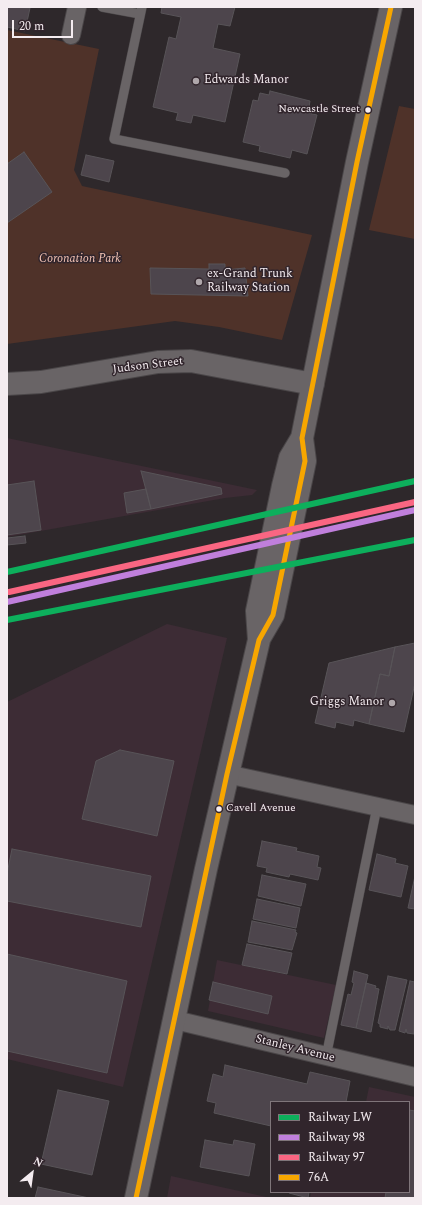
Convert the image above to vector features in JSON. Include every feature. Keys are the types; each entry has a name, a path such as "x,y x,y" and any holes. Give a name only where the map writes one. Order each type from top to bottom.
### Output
{"main road":[{"path":"136,1198 227,774 259,640 257,611 283,486 290,458 302,438 357,162 391,7"},
{"name":"Judson Street","path":"7,384 41,382 158,362 191,361 312,384"}],"street":[{"path":"71,35 77,7"},
{"path":"227,774 415,815"},
{"name":"Stanley Avenue","path":"175,1020 415,1077"}],"lane":[{"path":"102,7 141,10 114,139 285,173"},
{"path":"326,1057 377,807"}],"shaded area":[{"path":"7,438 257,490 252,495 225,498 7,537"},
{"path":"167,624 227,638 123,1087 7,1059 7,702"},
{"path":"217,960 336,985 324,1038 208,1011"},
{"path":"369,1087 415,1097 415,1198 310,1198 311,1193 410,1193 410,1101 366,1101"},
{"path":"171,1176 271,1198 167,1198"}],"green space":[{"name":"Coronation Park","path":"7,30 99,49 74,170 82,186 312,235 282,340 219,327 175,321 7,344"},
{"path":"399,106 415,109 415,239 369,230"}],"building":[{"path":"7,7 30,8 25,31 7,27"},
{"name":"Edwards Manor","path":"162,7 235,7 230,26 218,24 213,48 240,54 225,122 193,115 191,123 176,120 178,113 153,107 169,37 176,39 181,17 161,13"},
{"path":"270,91 310,101 308,113 317,115 307,154 292,150 290,158 259,151 260,146 243,142 253,100 258,101 260,93 269,95"},
{"path":"24,152 52,192 7,223 7,164"},
{"path":"86,155 114,161 109,182 81,175"},
{"name":"ex-Grand Trunk Railway Station","path":"209,264 225,264 225,270 245,268 248,296 151,294 150,268 209,269"},
{"path":"141,471 221,488 222,494 151,509"},
{"path":"34,481 41,530 7,535 7,485"},
{"path":"146,489 151,509 127,513 124,493"},
{"path":"25,536 26,543 7,545 7,538"},
{"name":"Griggs Manor","path":"415,643 415,683 404,732 369,724 380,674 389,676 395,647"},
{"path":"395,647 389,676 380,674 369,724 354,720 353,726 336,722 335,728 315,723 329,663"},
{"path":"120,750 174,761 157,836 82,819 96,761"},
{"path":"262,841 297,848 296,851 319,856 317,867 321,868 318,880 290,874 289,877 266,872 267,868 257,866"},
{"path":"12,849 151,876 141,927 7,901 7,874"},
{"path":"377,854 396,859 395,863 408,866 401,897 369,890"},
{"path":"262,875 306,884 301,906 258,896"},
{"path":"415,876 415,909 408,908"},
{"path":"257,899 300,908 296,928 253,919"},
{"path":"252,921 296,930 295,932 297,933 292,950 248,942"},
{"path":"247,944 292,953 287,974 242,965"},
{"path":"7,954 127,981 107,1073 7,1051"},
{"path":"354,971 368,975 356,1028 341,1025 348,994 351,995 354,983 352,982"},
{"path":"388,976 407,980 395,1030 390,1030 388,1026 388,1029 380,1027 380,1024 378,1023"},
{"path":"410,981 415,982 414,1034 407,1033 406,1029 405,1033 399,1031"},
{"path":"213,982 272,996 268,1014 209,1000"},
{"path":"366,983 376,986 375,988 379,989 371,1032 356,1028"},
{"path":"225,1065 307,1084 310,1072 350,1081 346,1101 270,1101 270,1126 214,1113 216,1103 207,1101 213,1074 223,1077"},
{"path":"58,1090 109,1101 92,1175 41,1164"},
{"path":"410,1110 415,1111 415,1198 385,1198 386,1193 410,1193"},
{"path":"205,1140 233,1145 234,1140 255,1144 249,1176 200,1167"},
{"path":"38,1187 89,1198 35,1198"},
{"path":"289,1193 309,1193 308,1198"}],"rail line":[{"name":"LW","path":"7,572 415,481"},
{"name":"97","path":"9,592 415,502"},
{"name":"98","path":"7,602 415,510"},
{"name":"LW","path":"7,620 415,540"}],"transit line":[{"name":"76A","path":"136,1198 227,774 259,640 273,615 305,461 302,438 357,162 391,7"}],"place":[{"name":"Edwards Manor","path":"196,81"},
{"name":"Newcastle Street","path":"368,110"},
{"name":"ex-Grand Trunk Railway Station","path":"199,282"},
{"name":"Griggs Manor","path":"392,703"},
{"name":"Cavell Avenue","path":"219,809"}]}
